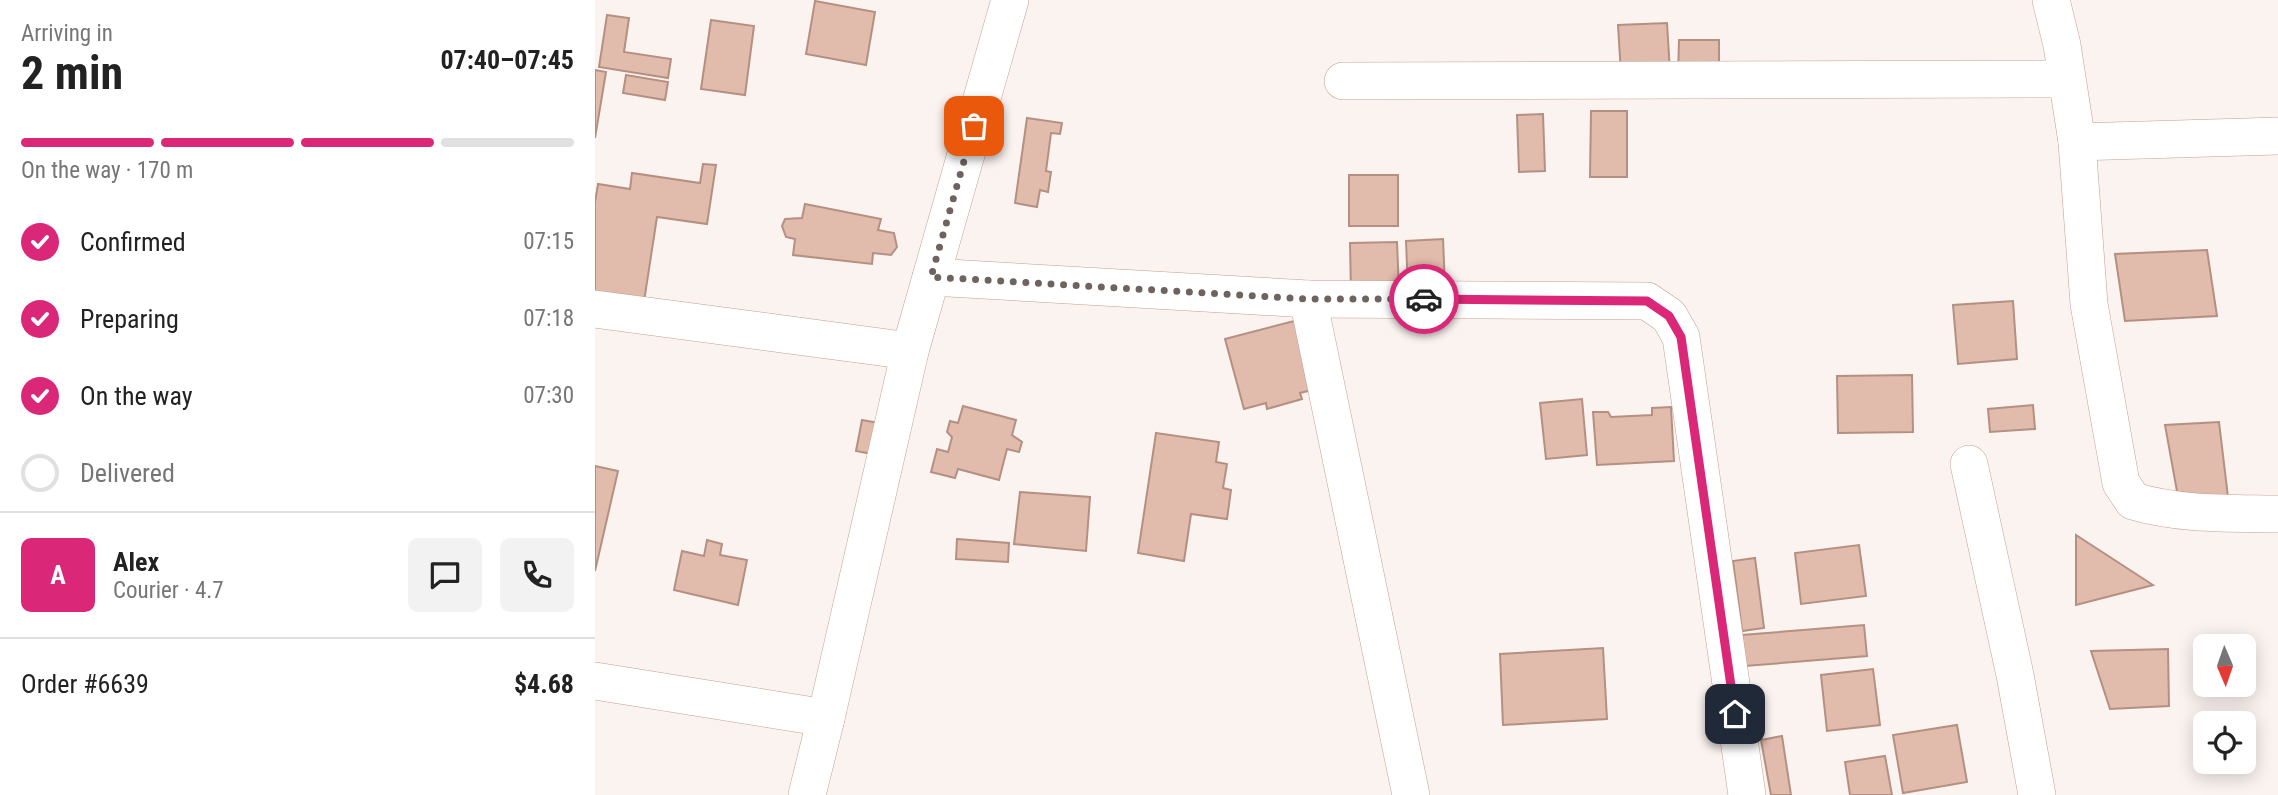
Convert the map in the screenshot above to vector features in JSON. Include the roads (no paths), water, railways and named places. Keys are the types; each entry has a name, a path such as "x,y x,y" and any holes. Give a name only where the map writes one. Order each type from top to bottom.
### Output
{"street":[{"path":"807,795 910,351 1010,0"},
{"path":"2051,0 2077,142 2089,304 2121,483 2133,502 2150,506 2181,511 2278,514"},
{"path":"1343,81 2066,79"},
{"path":"2077,142 2278,135"},
{"path":"931,277 1308,299 1647,301 1669,316 1681,337 1747,795"},
{"path":"1308,299 1411,795"},
{"path":"595,309 910,351"},
{"path":"1969,464 2015,675 2037,795"},
{"path":"595,681 827,718"}]}
